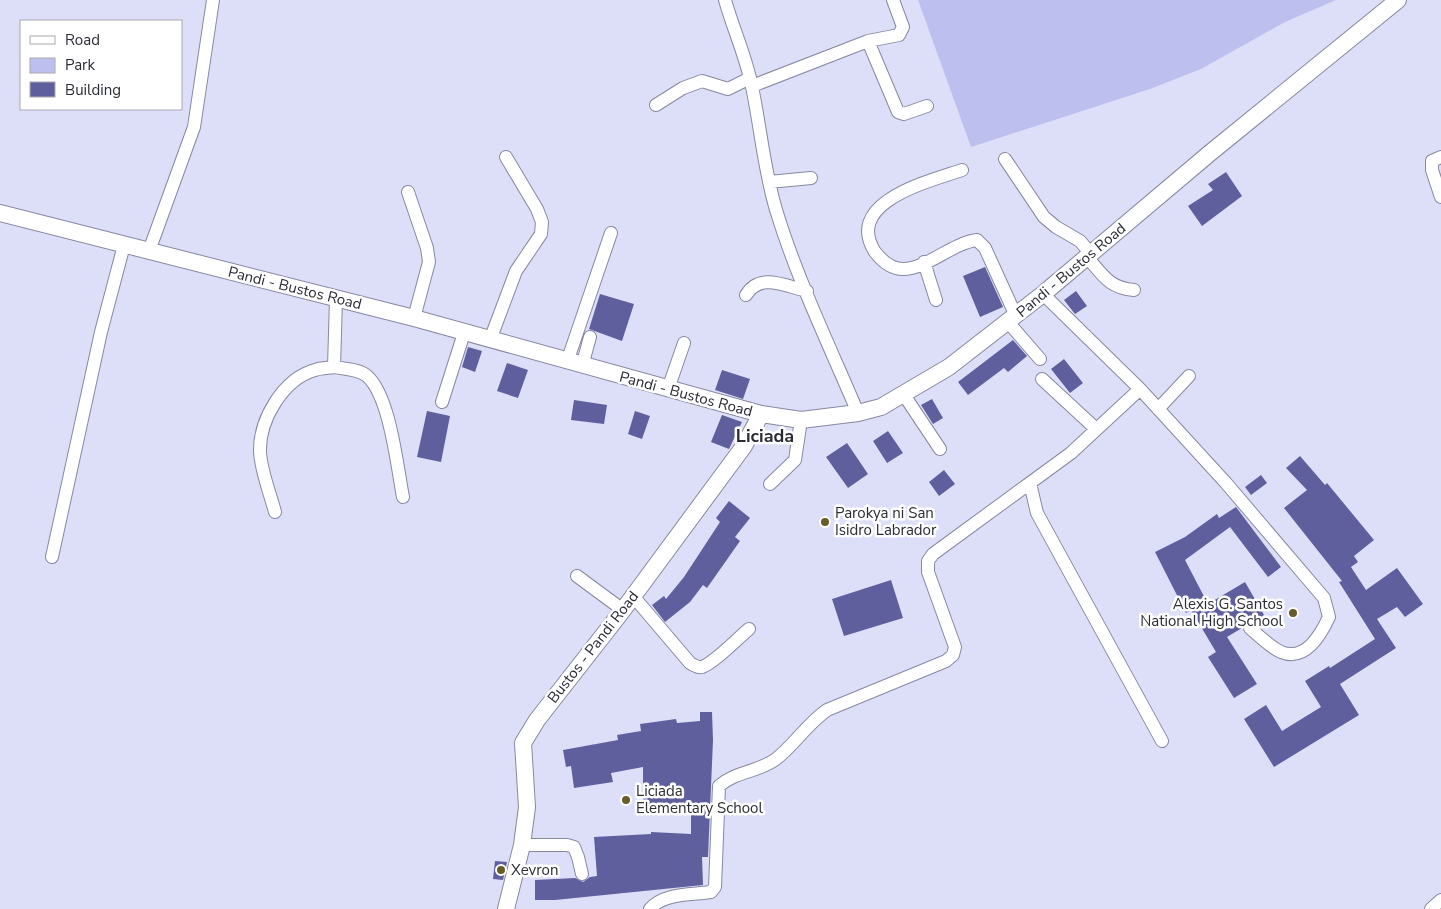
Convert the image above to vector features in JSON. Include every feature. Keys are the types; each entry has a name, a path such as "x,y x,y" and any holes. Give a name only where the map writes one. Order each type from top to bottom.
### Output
{"main road":[{"name":"Pandi - Bustos Road","path":"0,213 414,318 575,364 762,414 801,420 858,413 881,407 949,368 1043,294 1389,3"},
{"name":"Bustos - Pandi Road","path":"506,909 522,845 527,808 523,743 536,720 623,610 744,446 762,414"}],"street":[{"path":"149,251 194,127 213,0"},
{"path":"725,0 740,39 751,82 769,182 792,256 858,413"},
{"path":"656,105 695,82 702,80 728,90 868,41 899,35 903,27 893,0"},
{"path":"868,41 898,112 904,114 926,106"},
{"path":"1441,156 1432,161 1432,170 1441,198"},
{"path":"490,340 516,271 541,234 542,222 537,209 506,157"},
{"path":"1005,158 1044,217 1056,227 1080,241 1109,282 1115,286 1134,290"},
{"path":"962,170 896,194 882,205 872,218 867,230 870,244 878,257 891,267 904,270 966,241 977,240 985,248 1012,319 1040,359"},
{"path":"769,182 811,178"},
{"path":"408,192 428,248 429,262 414,318"},
{"path":"575,364 611,233"},
{"path":"52,557 101,332 124,245"},
{"path":"924,262 936,300"},
{"path":"746,295 752,286 766,282 807,291"},
{"path":"1043,294 1140,389 1226,483 1324,598 1330,617 1319,637 1310,647 1300,652 1282,652 1250,628"},
{"path":"334,367 336,299"},
{"path":"442,402 464,332"},
{"path":"575,364 590,337"},
{"path":"668,389 684,343"},
{"path":"274,512 260,451 264,424 272,406 280,395 313,370 334,367 366,375 379,391 386,411 403,497"},
{"path":"1158,409 1189,376"},
{"path":"1042,379 1096,428"},
{"path":"650,909 657,901 665,898 711,892 714,888 719,786 726,780 775,760 810,722 826,710 946,661 953,655 955,647 928,572 928,561 933,554 1071,453 1140,389"},
{"path":"904,395 940,449"},
{"path":"770,484 795,460 801,420"},
{"path":"1030,483 1037,513 1162,741"},
{"path":"576,576 623,610"},
{"path":"633,596 690,664 697,667 711,661 749,629"},
{"path":"522,845 567,845 574,847 582,874"},
{"path":"1431,909 1441,900"}],"green space":[{"path":"918,0 1336,0 1285,22 1201,69 1150,89 971,147"}],"building":[{"path":"1226,172 1242,196 1202,226 1188,206 1213,190 1208,184"},
{"path":"985,267 1003,307 980,317 963,276"},
{"path":"1076,291 1087,306 1075,314 1064,300"},
{"path":"600,294 634,304 622,341 589,329"},
{"path":"1013,340 1027,356 1008,372 1004,368 968,395 958,382"},
{"path":"468,347 482,351 475,372 462,367"},
{"path":"1064,359 1083,383 1070,393 1051,369"},
{"path":"507,363 528,370 518,398 497,391"},
{"path":"722,370 750,379 743,399 715,390"},
{"path":"932,399 943,418 933,424 921,405"},
{"path":"574,400 607,405 604,424 571,420"},
{"path":"427,411 450,416 441,462 417,457"},
{"path":"635,411 650,416 642,439 628,434"},
{"path":"722,415 742,422 729,449 711,442"},
{"path":"888,431 903,453 887,463 873,441"},
{"path":"847,443 868,474 848,488 826,457"},
{"path":"1300,456 1325,485 1327,483 1374,540 1354,556 1358,562 1351,567 1366,590 1397,568 1423,604 1405,617 1397,607 1377,619 1396,648 1340,684 1359,715 1274,767 1244,719 1266,705 1282,731 1321,707 1305,681 1329,666 1330,668 1375,639 1339,582 1342,581 1284,508 1307,490 1286,468"},
{"path":"944,470 955,484 939,496 929,482"},
{"path":"1261,475 1267,483 1251,495 1245,487"},
{"path":"729,501 750,518 735,537 740,541 707,588 703,585 690,602 665,622 652,605 664,596 666,599 684,577 720,522 716,518"},
{"path":"1236,507 1281,567 1268,577 1230,527 1185,560 1208,604 1245,582 1264,615 1254,621 1247,620 1242,628 1227,637 1257,684 1234,698 1208,657 1216,652 1191,610 1186,613 1155,552 1185,537 1217,514 1219,518"},
{"path":"891,580 903,618 844,636 832,599"},
{"path":"700,712 712,712 713,740 708,857 702,857 703,885 555,900 535,900 535,880 575,878 583,882 590,877 597,876 594,837 651,834 651,832 691,834 691,806 643,806 643,767 611,773 613,782 574,788 571,766 566,767 563,750 618,740 617,735 641,731 640,724 676,719 677,723 700,721"},
{"name":"Xevron","path":"495,861 507,862 503,880 493,879"}],"place":[{"name":"Parokya ni San Isidro Labrador","path":"825,522"},
{"name":"Alexis G. Santos National High School","path":"1293,613"},
{"name":"Liciada Elementary School","path":"626,800"},
{"name":"Xevron","path":"501,870"}],"district":[{"name":"Liciada","path":"765,436"}]}
